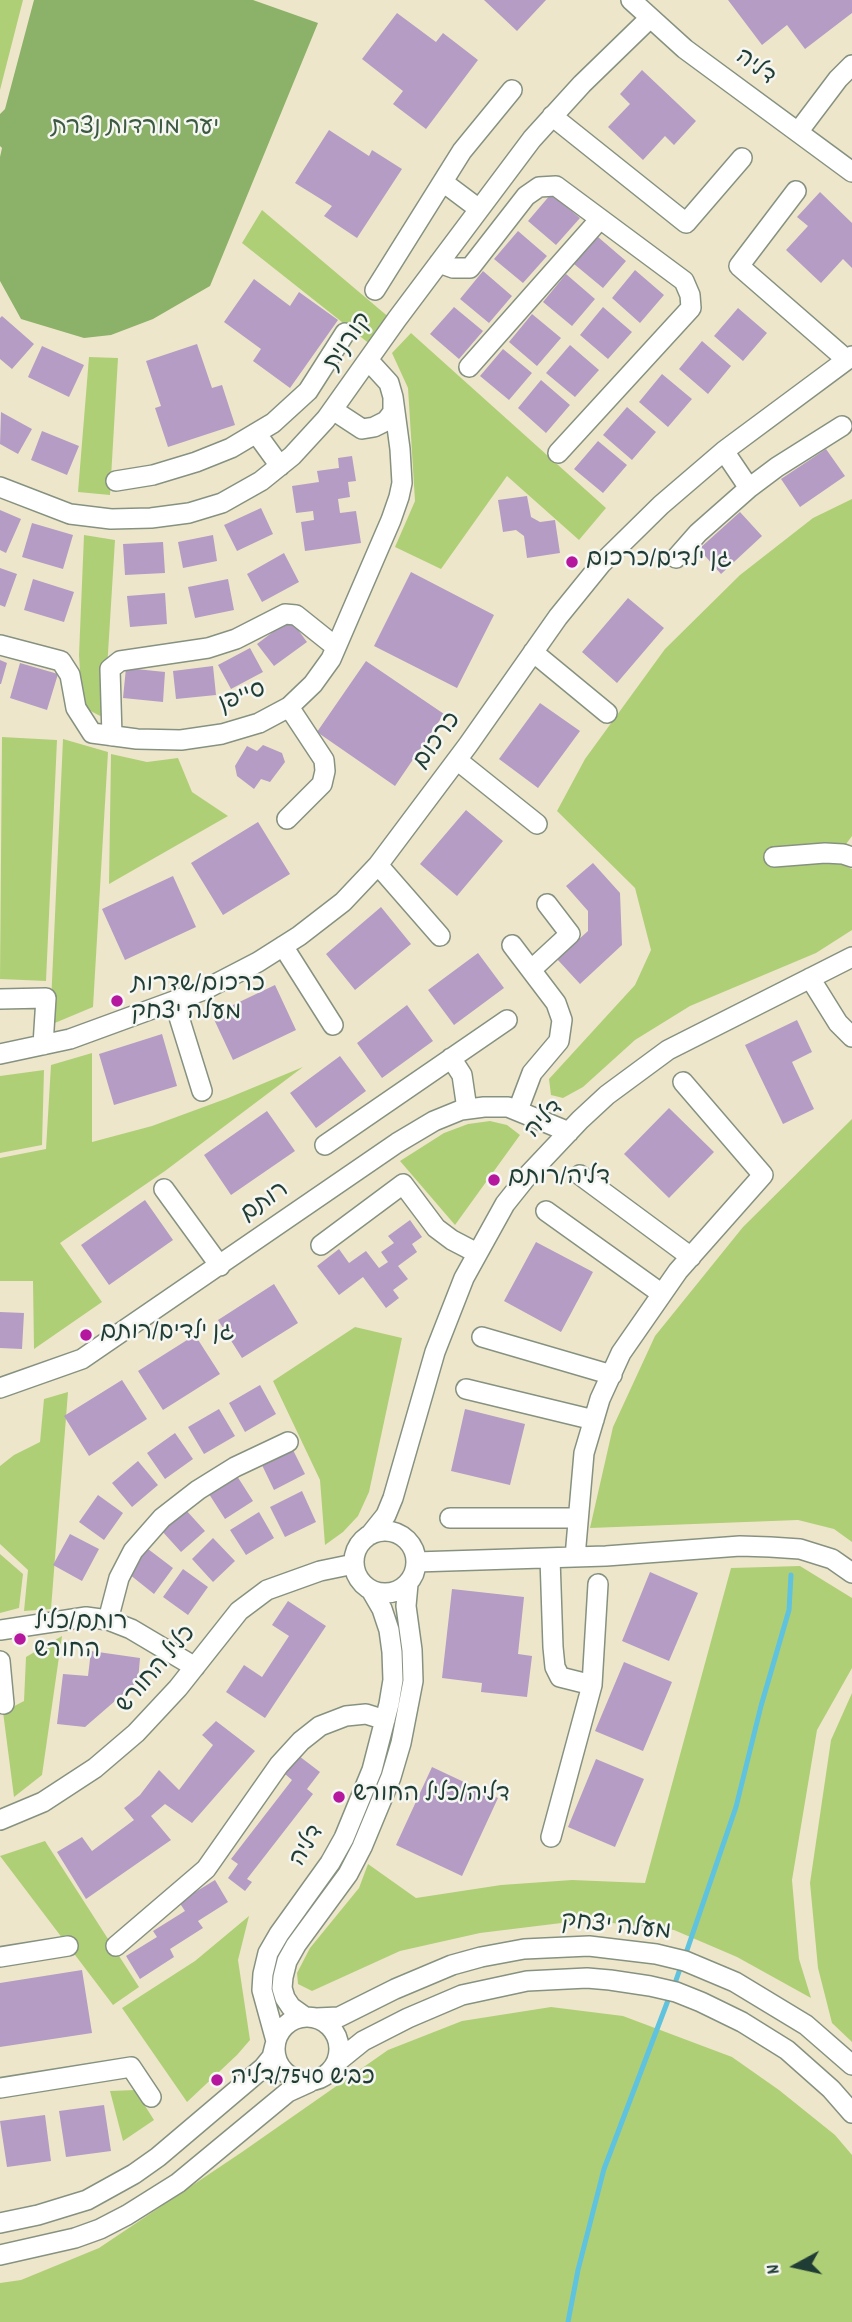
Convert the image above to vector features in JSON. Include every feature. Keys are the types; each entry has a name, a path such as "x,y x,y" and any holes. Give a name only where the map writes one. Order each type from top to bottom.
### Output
{"street":[{"name":"דליה","path":"631,0 685,48 852,172"},
{"name":"קורנית","path":"0,487 70,514 111,519 190,513 222,503 261,481 292,456 333,410 532,139 582,84 650,18"},
{"path":"798,132 838,79 852,65"},
{"path":"374,290 462,151 512,90"},
{"path":"552,116 686,223 742,158"},
{"path":"443,182 479,209"},
{"path":"439,263 453,268 470,268 526,196 539,187 556,186 684,281 690,295 691,308 558,453"},
{"path":"796,191 739,265 849,358"},
{"path":"469,367 600,219"},
{"path":"116,481 153,475 196,463 231,449 273,423 309,391 345,334"},
{"name":"כרכום","path":"0,1054 70,1039 204,990 283,946 342,902 378,865 457,760 558,617 601,564 723,451 849,358"},
{"name":"סייפן","path":"0,645 61,661 70,675 76,708 92,733 181,740 222,734 259,723 289,707 313,684 331,659 399,497 401,472 393,397 389,383 368,360"},
{"path":"362,429 386,421 393,412 393,397"},
{"path":"333,410 383,439 393,448 399,459 401,472"},
{"path":"676,558 698,533 749,488 842,426"},
{"path":"256,433 280,466"},
{"path":"723,451 749,488"},
{"path":"112,736 110,669 120,661 208,648 236,639 285,614 296,615 337,647"},
{"path":"534,652 607,713"},
{"path":"287,819 322,784 325,771 324,760 289,707"},
{"path":"457,760 537,824"},
{"path":"774,857 825,853 852,857"},
{"path":"378,865 440,936"},
{"path":"531,970 570,934 547,904"},
{"path":"512,945 556,1003 562,1020 559,1041 531,1073 518,1110"},
{"path":"283,946 333,1025"},
{"name":"דליה","path":"370,1535 386,1515 399,1480 435,1352 464,1278 505,1204 528,1174 607,1095 668,1050 852,957"},
{"path":"810,978 838,1023 852,1037"},
{"path":"0,999 46,998 43,1045"},
{"path":"174,1001 202,1091"},
{"path":"325,1145 507,1020"},
{"path":"451,1058 462,1075 467,1109"},
{"path":"575,1557 584,1453 600,1399 621,1353 691,1257 763,1175 683,1082"},
{"name":"רותם","path":"0,1388 82,1359 397,1143 434,1121 467,1109 508,1107 569,1132"},
{"path":"580,1175 691,1257"},
{"path":"321,1245 403,1184 436,1228 477,1253"},
{"path":"164,1189 220,1266"},
{"path":"546,1211 662,1294"},
{"path":"482,1337 612,1375"},
{"path":"466,1389 594,1420"},
{"path":"108,1620 119,1578 133,1551 162,1518 198,1490 235,1467 288,1442"},
{"name":"דליה","path":"399,1480 396,1511 401,1535"},
{"path":"450,1518 578,1518"},
{"path":"380,1531 401,1535 409,1542 414,1552 414,1574 408,1584 399,1590 389,1593 371,1590 362,1584 356,1575 356,1550 362,1541 380,1531"},
{"path":"416,1562 575,1557 770,1546 800,1549 832,1559 852,1573"},
{"path":"550,1558 555,1667 560,1677 592,1685"},
{"name":"כליל החורש","path":"0,1820 43,1802 96,1768 136,1733 195,1667 239,1611 267,1590 320,1571 354,1564"},
{"name":"דליה","path":"310,2017 291,2007 282,1988 283,1977 287,1961 296,1945 358,1856 391,1777 401,1744 413,1681 406,1606 408,1584"},
{"path":"551,1838 592,1685 598,1584"},
{"name":"דליה","path":"275,2043 262,1990 262,1974 268,1953 330,1863 344,1838 372,1770 385,1720 393,1680 392,1652 382,1609 371,1590"},
{"path":"0,1630 86,1618 108,1620 131,1629 195,1667"},
{"path":"0,1661 4,1704"},
{"path":"116,1946 206,1869 279,1765 301,1741 320,1726 346,1716 366,1714 385,1720"},
{"path":"0,1957 68,1946"},
{"name":"מעלה יצחק","path":"310,2017 339,2017 452,1965 502,1952 589,1946 631,1950 685,1962 713,1972 758,1994 806,2025 852,2065"},
{"path":"0,2255 75,2238 127,2215 178,2183 288,2092 321,2079 363,2041 462,1995 527,1981 587,1978 626,1982 676,1992 701,2002 742,2022 787,2050 831,2089 852,2113"},
{"path":"0,2223 47,2213 87,2200 134,2174 158,2157 263,2068 272,2057 275,2043 286,2025 295,2019 310,2017 326,2023 334,2031 338,2040 337,2062"},
{"path":"275,2043 281,2068 299,2081 310,2082"},
{"path":"0,2088 131,2067 151,2097"}],"green space":[{"path":"0,0 23,0 0,90"},
{"name":"יער מורדות נצרת","path":"34,0 253,0 318,23 210,286 153,319 111,335 84,338 21,319 0,281 0,114 5,109"},
{"path":"262,210 391,319 371,345 242,243"},
{"path":"411,333 606,508 579,540 507,476 441,569 395,547 415,501 408,388 392,353"},
{"path":"89,357 118,358 110,495 78,492"},
{"path":"852,499 852,836 843,848 839,863 852,869 852,930 816,953 690,1006 635,1040 583,1087 563,1098 551,1095 549,1079 635,985 651,950 635,888 557,811 585,759 665,649 740,575 813,518"},
{"path":"84,535 115,540 104,718 85,708 81,689 79,655"},
{"path":"2,737 57,740 46,981 0,979"},
{"path":"63,739 108,752 93,1007 50,1025"},
{"path":"111,754 147,762 178,758 192,792 228,816 109,884"},
{"path":"92,1053 92,1142 152,1126 303,1067 165,1171 60,1243 102,1302 34,1349 33,1281 0,1281 0,1158 46,1149 51,1065"},
{"path":"44,1070 42,1145 0,1153 0,1076"},
{"path":"852,1119 852,1542 834,1529 798,1520 590,1528 613,1427 655,1336 743,1227"},
{"path":"490,1121 507,1125 520,1135 455,1225 400,1161 444,1133 468,1124"},
{"path":"355,1327 402,1338 369,1492 358,1516 343,1532 325,1545 320,1480 273,1381"},
{"path":"68,1392 51,1609 24,1611 28,1570 0,1544 0,1466 14,1455 40,1442 44,1399"},
{"path":"0,1554 23,1574 19,1608 0,1613"},
{"path":"800,1566 852,1598 852,1668 817,1730 792,1880 799,1959 811,1998 737,1957 674,1930 586,1920 480,1933 400,1951 312,1991 298,1984 297,1973 310,1948 359,1888 368,1864 416,1898 501,1885 572,1880 645,1883 731,1568"},
{"path":"62,1636 42,1775 14,1797 3,1712 24,1701 26,1657"},
{"path":"852,1693 852,2042 832,2023 818,1968 810,1883 831,1740"},
{"path":"45,1841 139,1987 113,2005 0,1856"},
{"path":"249,1916 238,1960 250,2040 187,2102 122,2008 195,1961"},
{"path":"551,2007 623,2016 732,2057 835,2135 852,2155 852,2322 0,2322 0,2283 21,2280 99,2248 388,2050 462,2021"},
{"path":"135,2090 154,2120 123,2141 110,2091"}],"building":[{"path":"484,0 546,0 517,31"},
{"path":"728,0 852,0 852,13 805,49 787,25 762,45"},
{"path":"397,13 436,42 443,33 478,60 426,129 393,104 403,91 362,59"},
{"path":"642,70 696,121 674,145 665,136 643,160 608,127 630,104 620,94"},
{"path":"329,130 369,156 372,150 402,169 357,238 324,216 332,206 295,183"},
{"path":"820,192 852,223 852,268 843,259 821,283 786,250 808,226 797,217"},
{"path":"551,194 580,218 556,245 528,221"},
{"path":"518,231 547,256 523,283 494,259"},
{"path":"598,237 626,261 603,288 574,264"},
{"path":"635,270 664,295 640,323 612,298"},
{"path":"483,271 512,296 489,323 460,299"},
{"path":"566,274 595,299 572,326 543,302"},
{"path":"254,279 290,306 299,292 338,320 290,388 253,361 261,349 224,322"},
{"path":"454,307 483,331 459,359 430,334"},
{"path":"603,307 632,332 608,359 580,335"},
{"path":"738,308 767,333 743,361 714,336"},
{"path":"532,314 561,338 537,366 509,342"},
{"path":"2,316 34,344 12,369 0,359"},
{"path":"702,341 731,366 708,394 679,369"},
{"path":"197,344 212,388 222,385 235,425 168,447 155,408 161,406 146,361"},
{"path":"570,345 599,370 575,397 546,373"},
{"path":"42,346 84,365 69,397 28,377"},
{"path":"503,349 532,373 509,400 480,376"},
{"path":"662,374 692,399 668,427 639,402"},
{"path":"541,380 570,405 546,433 518,408"},
{"path":"627,407 656,432 632,460 603,435"},
{"path":"1,412 32,429 18,454 0,444"},
{"path":"42,431 79,446 67,475 31,460"},
{"path":"598,441 627,465 603,493 574,469"},
{"path":"826,449 845,476 800,507 781,479"},
{"path":"352,456 356,481 348,482 350,497 338,499 340,513 356,511 361,543 305,551 301,522 314,520 313,511 296,513 292,486 319,482 317,471 339,468 338,458"},
{"path":"527,496 531,517 540,522 555,520 560,553 527,558 524,536 516,530 503,532 498,500"},
{"path":"261,508 273,534 237,551 224,525"},
{"path":"0,510 21,519 6,553 0,550"},
{"path":"740,512 762,536 721,574 699,549"},
{"path":"32,523 73,535 63,569 22,557"},
{"path":"213,535 217,561 183,568 178,542"},
{"path":"163,542 165,573 125,575 123,544"},
{"path":"284,553 299,582 262,602 247,574"},
{"path":"0,568 17,574 5,607 0,605"},
{"path":"411,572 494,615 457,688 374,646"},
{"path":"33,579 74,592 64,622 24,610"},
{"path":"228,579 234,610 195,618 188,587"},
{"path":"165,593 167,624 130,627 127,596"},
{"path":"628,598 664,628 617,683 582,652"},
{"path":"290,619 307,642 274,666 257,644"},
{"path":"250,648 263,672 231,689 218,665"},
{"path":"0,660 7,663 1,684 0,684"},
{"path":"366,661 444,714 395,786 317,732"},
{"path":"20,663 58,674 47,710 10,698"},
{"path":"213,666 216,695 176,699 173,671"},
{"path":"126,668 165,672 163,702 123,698"},
{"path":"540,703 580,731 538,788 499,759"},
{"path":"263,745 282,753 285,762 270,782 261,779 254,789 237,776 235,766 247,746 257,751"},
{"path":"466,810 503,841 457,896 420,864"},
{"path":"258,822 290,874 223,915 191,863"},
{"path":"593,863 620,893 622,945 580,984 557,959 588,931 588,911 566,886"},
{"path":"173,876 196,927 125,960 102,909"},
{"path":"381,907 411,944 355,990 326,954"},
{"path":"478,953 504,988 454,1025 428,990"},
{"path":"275,985 296,1030 233,1060 212,1015"},
{"path":"407,1005 433,1041 382,1078 357,1043"},
{"path":"797,1020 812,1052 792,1062 814,1109 783,1124 745,1045"},
{"path":"162,1034 177,1086 114,1105 99,1054"},
{"path":"340,1056 366,1091 316,1128 290,1093"},
{"path":"669,1108 714,1152 669,1198 624,1154"},
{"path":"267,1111 295,1151 231,1195 204,1155"},
{"path":"145,1200 173,1240 109,1285 81,1245"},
{"path":"410,1220 422,1237 412,1244 417,1252 398,1266 408,1279 393,1290 399,1298 386,1308 363,1277 339,1295 317,1266 339,1249 349,1263 366,1251 379,1268 388,1262 381,1252 394,1243 388,1236"},
{"path":"536,1242 593,1272 561,1332 504,1301"},
{"path":"274,1284 298,1323 242,1358 218,1320"},
{"path":"0,1312 24,1313 22,1349 0,1348"},
{"path":"195,1335 220,1374 163,1410 138,1371"},
{"path":"122,1380 147,1419 89,1456 64,1416"},
{"path":"260,1385 276,1414 245,1432 229,1403"},
{"path":"219,1409 235,1436 204,1454 188,1427"},
{"path":"465,1409 525,1424 510,1485 451,1471"},
{"path":"175,1433 193,1459 165,1479 147,1453"},
{"path":"292,1448 305,1474 274,1490 261,1463"},
{"path":"138,1461 158,1485 132,1507 112,1483"},
{"path":"237,1476 253,1501 225,1519 209,1494"},
{"path":"302,1491 316,1522 285,1537 270,1507"},
{"path":"98,1495 123,1513 104,1540 79,1522"},
{"path":"185,1509 205,1531 181,1552 161,1530"},
{"path":"259,1512 274,1538 246,1555 230,1530"},
{"path":"70,1534 99,1549 82,1581 53,1565"},
{"path":"213,1538 235,1561 213,1582 192,1559"},
{"path":"148,1549 173,1568 154,1594 129,1574"},
{"path":"183,1569 208,1587 188,1615 163,1597"},
{"path":"650,1572 698,1593 669,1661 622,1641"},
{"path":"452,1589 524,1597 518,1654 532,1656 527,1697 481,1692 482,1683 442,1678"},
{"path":"288,1601 326,1626 265,1718 226,1692 244,1665 262,1677 289,1636 272,1625"},
{"path":"91,1651 140,1658 138,1681 85,1727 57,1724 63,1674 88,1676"},
{"path":"624,1662 672,1682 643,1751 595,1731"},
{"path":"216,1721 255,1751 192,1823 165,1804 151,1816 171,1840 86,1899 57,1852 82,1837 92,1851 134,1820 124,1808 140,1795 159,1770 179,1790 213,1745 202,1735"},
{"path":"299,1756 320,1772 307,1789 313,1794 247,1879 252,1882 245,1891 228,1878 238,1864 231,1859 292,1780 285,1774"},
{"path":"596,1759 644,1779 615,1847 568,1827"},
{"path":"432,1767 498,1798 462,1876 396,1845"},
{"path":"215,1880 228,1902 198,1921 203,1928 170,1949 174,1957 140,1979 126,1956 157,1937 153,1931 185,1911 179,1902"},
{"path":"82,1970 92,2033 0,2047 0,1983"},
{"path":"104,2105 111,2151 66,2157 59,2111"},
{"path":"45,2115 51,2161 7,2167 0,2121"}],"waterway":[{"path":"685,1956 736,1807 789,1610 791,1575"},
{"path":"674,1986 681,1966"},
{"path":"568,2322 578,2270 604,2169 670,1995"}],"place":[{"name":"גן ילדים/כרכום","path":"572,562"},
{"name":"כרכום/שדרות מעלה יצחק","path":"117,1001"},
{"name":"דליה/רותם","path":"494,1180"},
{"name":"גן ילדים/רותם","path":"86,1335"},
{"name":"רותם/כליל החורש","path":"20,1639"},
{"name":"דליה/כליל החורש","path":"339,1797"},
{"name":"כביש 7540/דליה","path":"217,2080"}]}
